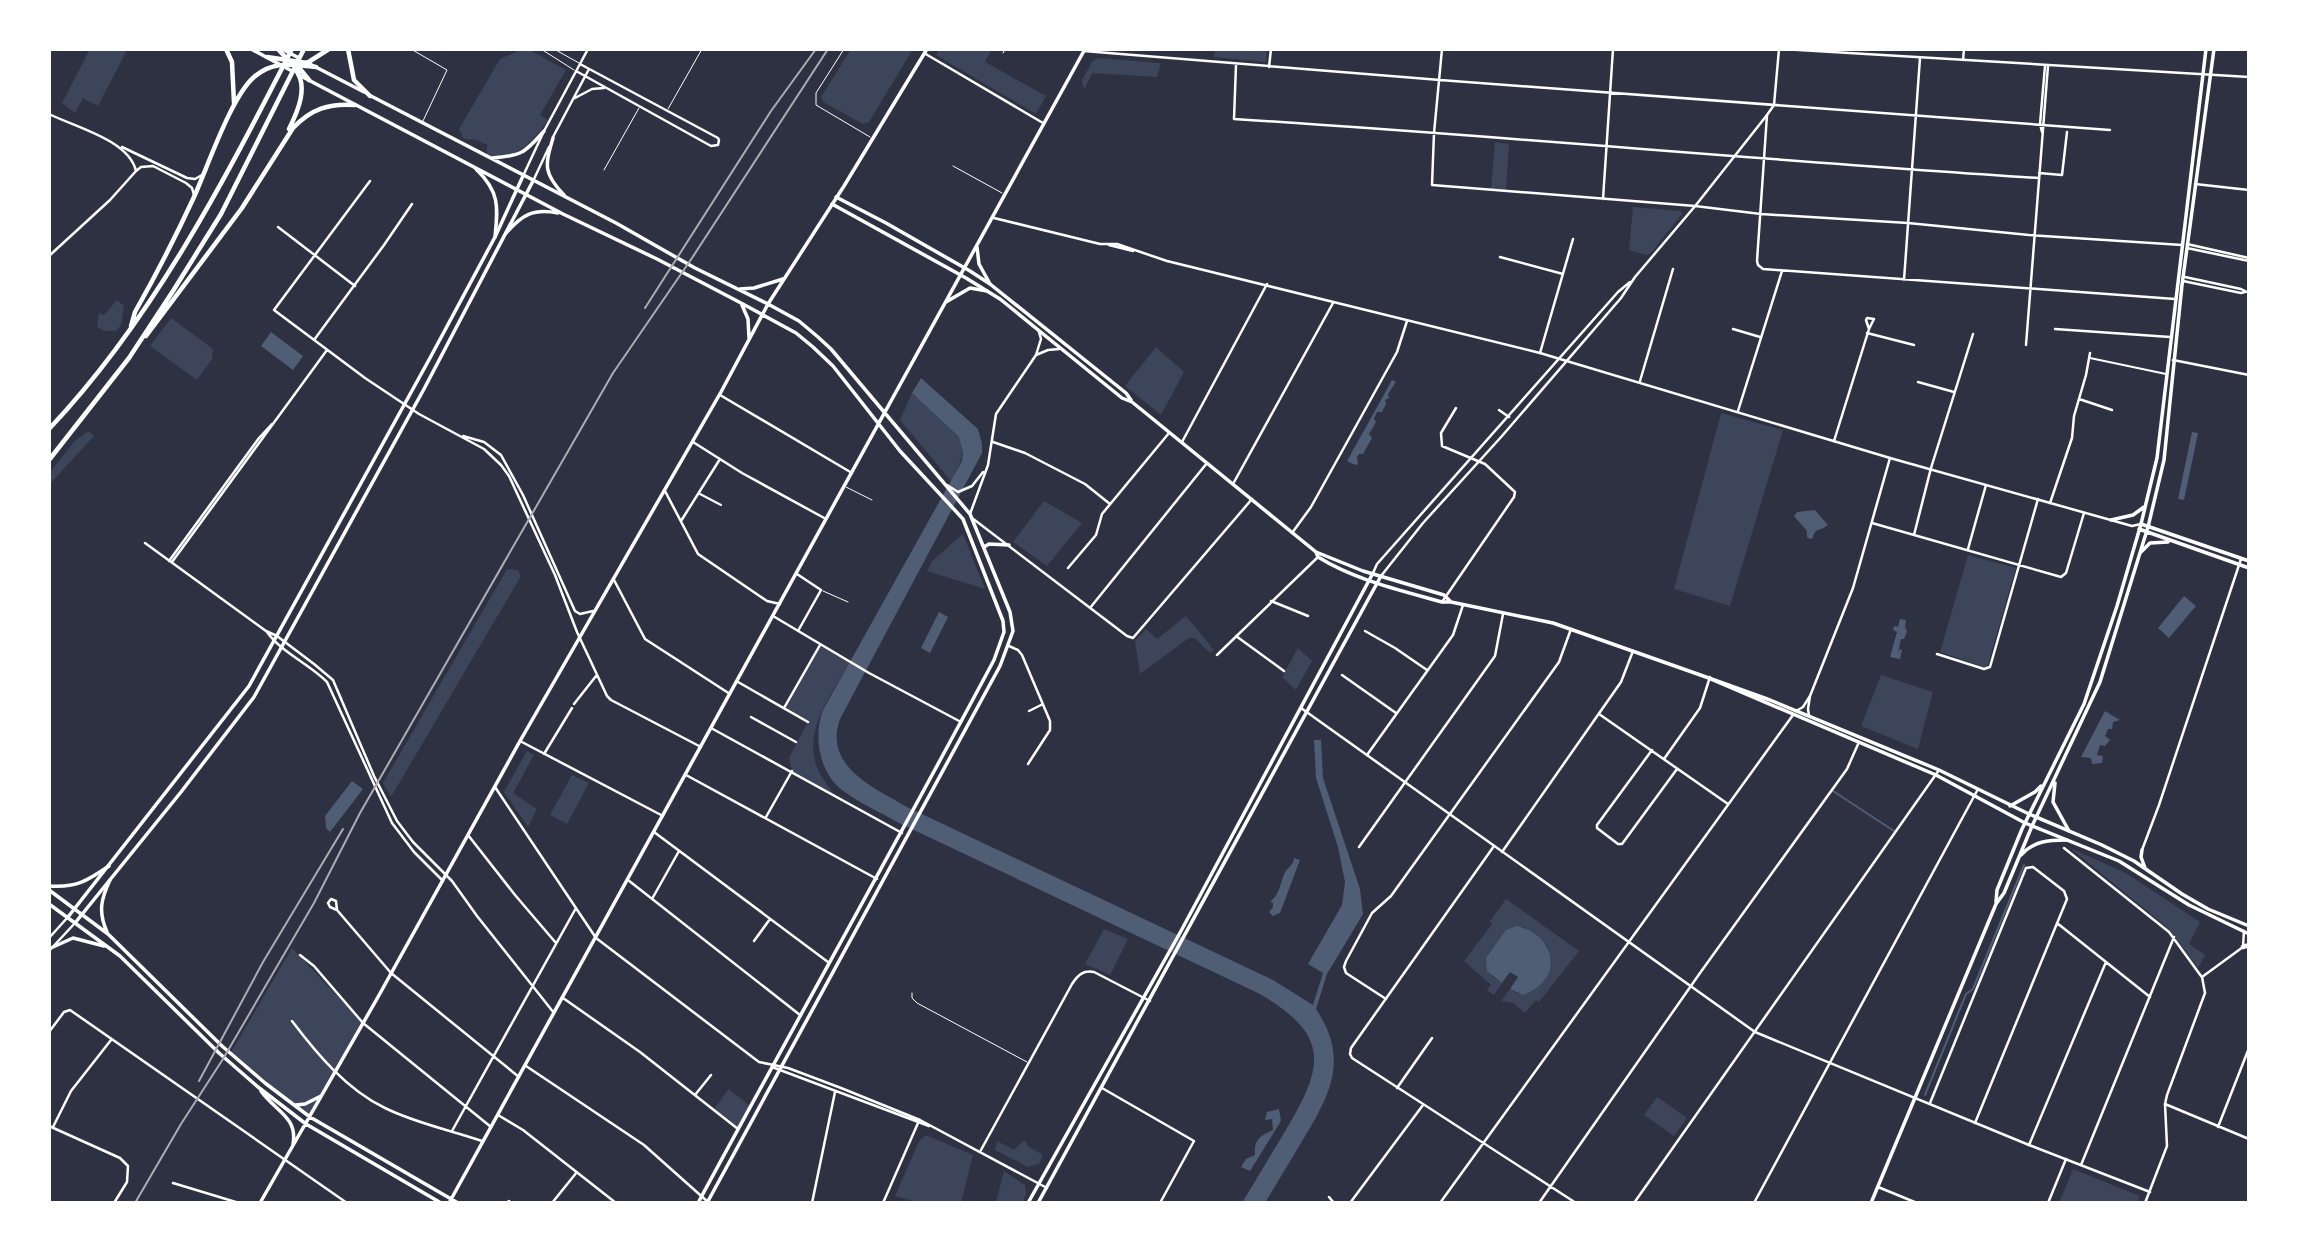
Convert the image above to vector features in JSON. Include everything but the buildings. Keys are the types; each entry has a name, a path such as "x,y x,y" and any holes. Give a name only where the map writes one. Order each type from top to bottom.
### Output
{"highway":[{"path":"226,49 232,62 234,105"},
{"path":"49,429 131,330 210,206 292,49"},
{"path":"129,358 221,214 304,49"},
{"path":"131,330 135,312 193,198 234,105 254,77 279,63 307,63 329,49"},
{"path":"348,49 354,80 370,96"},
{"path":"283,50 301,76 302,93 285,139"},
{"path":"267,57 316,67"},
{"path":"292,63 309,80"},
{"path":"49,460 242,208 285,139 303,117 328,106 355,105"}],"main road":[{"path":"251,49 796,333 827,359 878,425 963,519 999,611 1004,632 994,660 698,1203"},
{"path":"1996,904 1997,890 2025,823 2084,704 2146,506 2157,458 2167,374 2183,279 2206,49"},
{"path":"1871,1203 1996,904 2004,893 2032,826 2100,682 2147,529 2164,460 2176,299 2214,49"},
{"path":"283,50 804,324 831,349 959,499 971,516 1010,612 1013,631 1009,646 909,836 707,1202"},
{"path":"451,1201 1085,50"},
{"path":"260,1203 520,741 720,394 768,304 925,51"},
{"path":"490,158 517,156 544,131"},
{"path":"553,138 546,160 547,169 554,183 568,199"},
{"path":"472,166 486,179 496,198 498,206 495,237"},
{"path":"68,918 234,707 274,642 495,237 523,176"},
{"path":"75,923 243,713 282,648 412,410 533,181"},
{"path":"836,197 886,223 990,285 1126,393 1132,402 1181,443 1335,567 1442,602 1571,629 1708,677 1936,775 2025,823 2119,861 2189,905 2249,934"},
{"path":"832,204 987,291 1122,398 1132,402"},
{"path":"506,233 518,219 530,214 544,210 564,214"},
{"path":"976,245 979,264 990,285"},
{"path":"738,289 754,288 785,278"},
{"path":"945,303 970,288 987,291"},
{"path":"741,303 750,330 748,344"},
{"path":"2111,520 2133,515 2146,506"},
{"path":"2138,526 2249,561"},
{"path":"2147,529 2171,541 2249,568"},
{"path":"2139,554 2150,543 2171,541"},
{"path":"984,547 989,544 1009,545"},
{"path":"1318,554 1444,595 1451,602"},
{"path":"1028,1203 1181,932 1373,573"},
{"path":"1038,1203 1381,576"},
{"path":"1795,713 1809,716 1939,770 2010,806 2127,858 2219,915 2249,925"},
{"path":"2055,781 2053,802 2069,831"},
{"path":"2010,806 2035,792 2045,782"},
{"path":"915,808 919,807 922,811"},
{"path":"2018,858 2039,842 2067,840"},
{"path":"2127,858 2142,850 2142,863 2146,869"},
{"path":"49,888 79,884 109,866"},
{"path":"108,934 101,919 101,908 102,898 110,880"},
{"path":"49,888 108,934 222,1046 293,1104 310,1117 458,1203"},
{"path":"49,904 134,968 219,1053 306,1124 441,1203"},
{"path":"51,949 74,938 109,948"},
{"path":"258,1087 268,1102 293,1125 295,1135 292,1149"},
{"path":"293,1104 305,1104 323,1094"}],"street":[{"path":"523,176 588,49"},
{"path":"1269,67 1271,49"},
{"path":"1441,49 1432,186 2185,246 2249,259"},
{"path":"1603,199 1613,49"},
{"path":"1381,576 1409,538 1621,298 1635,277 1767,115 1774,105 1780,49 2249,77"},
{"path":"1963,61 1964,49"},
{"path":"1085,50 1269,67 2110,130"},
{"path":"925,51 1043,123"},
{"path":"1904,280 1920,58"},
{"path":"576,71 711,146 718,145 719,139 580,64"},
{"path":"1236,64 1234,119 1733,158 2039,176 2062,174 2067,132"},
{"path":"2026,345 2047,66"},
{"path":"533,181 589,69"},
{"path":"573,99 592,89 607,88"},
{"path":"49,114 187,178 198,177 206,170"},
{"path":"1767,115 1757,261 1759,267 2029,290 2176,299"},
{"path":"116,144 131,158 136,171"},
{"path":"49,256 110,200 136,171 148,165 190,186 193,198"},
{"path":"370,181 274,310 327,351 412,410 494,457 509,476 555,575 601,688 611,700 701,747"},
{"path":"2195,184 2249,190"},
{"path":"314,341 412,204"},
{"path":"992,217 1540,353 1890,458 2138,526"},
{"path":"278,226 355,286"},
{"path":"1540,353 1573,239"},
{"path":"1500,257 1563,274"},
{"path":"1640,381 1673,269"},
{"path":"1738,411 1782,271"},
{"path":"1373,573 1377,564 1509,417 1557,359 1635,277"},
{"path":"2183,279 2241,293 2247,292"},
{"path":"1181,443 1267,284"},
{"path":"1233,484 1334,302"},
{"path":"1764,311 1769,312"},
{"path":"1293,533 1311,507 1397,352 1407,320"},
{"path":"1035,327 1041,339 1036,355 1000,406 993,428 988,465 971,516 1133,638 1252,499"},
{"path":"1733,329 1760,337"},
{"path":"2055,329 2092,334 2172,338"},
{"path":"1834,441 1868,331 1914,345"},
{"path":"1914,535 1931,468 1973,334"},
{"path":"1036,355 1053,349 1063,349"},
{"path":"170,562 267,427 273,424 327,351"},
{"path":"2050,503 2072,438 2074,416 2090,353"},
{"path":"2090,358 2167,374"},
{"path":"2171,359 2249,375"},
{"path":"1918,382 1954,392"},
{"path":"720,394 852,473"},
{"path":"2079,399 2112,410"},
{"path":"1442,602 1444,595 1515,492 1478,460 1442,446 1441,433 1456,408"},
{"path":"1499,410 1509,417"},
{"path":"1068,568 1096,535 1100,516 1169,433"},
{"path":"460,436 484,442 501,455 523,495 575,611 580,614 596,611"},
{"path":"692,442 742,473 827,519"},
{"path":"992,442 1025,453 1084,484 1110,503"},
{"path":"1809,716 1810,696 1853,588 1890,458"},
{"path":"681,521 720,459"},
{"path":"1090,608 1207,463"},
{"path":"945,484 958,492 967,489 988,465"},
{"path":"1968,550 1986,485"},
{"path":"665,490 696,551 704,560 767,601 780,604"},
{"path":"699,493 721,505"},
{"path":"1937,654 1986,669 1990,667 2038,499"},
{"path":"1872,523 2060,578 2063,577 2084,512"},
{"path":"145,543 266,631 277,636 333,680 374,776 397,821 419,849 446,875 554,1013"},
{"path":"1217,655 1318,554"},
{"path":"2142,850 2241,559"},
{"path":"797,574 821,590 798,632"},
{"path":"614,580 645,639 730,694"},
{"path":"1271,601 1308,616"},
{"path":"1367,755 1453,635 1463,605"},
{"path":"1359,847 1495,656 1503,614"},
{"path":"773,616 867,672 961,722"},
{"path":"1386,999 1346,973 1345,964 1372,913 1391,896 1559,662 1571,629"},
{"path":"266,631 274,642 310,666 327,682 391,823 414,852 443,881"},
{"path":"1365,631 1427,670"},
{"path":"1236,636 1284,671"},
{"path":"784,708 820,645"},
{"path":"1009,646 1022,655 1050,721 1050,730 1028,764"},
{"path":"1502,852 1624,678 1633,651"},
{"path":"1342,674 1396,713"},
{"path":"544,754 573,706 596,676"},
{"path":"1664,759 1700,708 1708,677"},
{"path":"737,682 808,722"},
{"path":"1440,1203 1810,696"},
{"path":"1030,711 1043,704"},
{"path":"1301,708 1755,1032 2150,1192"},
{"path":"1599,713 1729,805"},
{"path":"751,717 796,742"},
{"path":"711,728 902,833"},
{"path":"520,741 663,816"},
{"path":"1539,1203 1690,986 1847,769 1858,743"},
{"path":"1652,750 1597,825 1597,828 1618,844 1621,844 1678,769"},
{"path":"1634,1203 1939,770"},
{"path":"766,817 792,771"},
{"path":"686,775 877,879"},
{"path":"495,787 596,938 755,1059 841,1088 919,1122"},
{"path":"1754,1203 1978,789"},
{"path":"654,832 828,963"},
{"path":"468,835 556,943"},
{"path":"1494,846 1350,1050 1351,1056 1576,1203"},
{"path":"2064,849 2174,937 2202,978 2205,993 2165,1104 2167,1146 2145,1203"},
{"path":"652,899 679,851"},
{"path":"1930,1104 2026,868 2033,867 2067,895 1975,1123"},
{"path":"628,880 800,1015"},
{"path":"452,1130 576,908"},
{"path":"337,911 391,974 519,1077"},
{"path":"49,938 68,918"},
{"path":"754,941 770,919"},
{"path":"51,949 75,923"},
{"path":"2057,923 2150,997"},
{"path":"2202,978 2246,946 2244,931"},
{"path":"2081,1165 2174,937"},
{"path":"300,955 314,966 363,1023 491,1127"},
{"path":"2029,1145 2106,962"},
{"path":"981,1150 1073,984 1082,973 1094,972 1150,1001"},
{"path":"563,998 640,1052 737,1129"},
{"path":"49,1032 64,1012 70,1010 347,1203"},
{"path":"292,1021 336,1072 361,1094 387,1110 484,1142"},
{"path":"1397,1088 1432,1038"},
{"path":"111,1040 71,1091 51,1127 120,1158 128,1166 127,1182 114,1203"},
{"path":"2218,1126 2249,1048"},
{"path":"525,1066 644,1145 707,1202"},
{"path":"780,1068 835,1092 936,1128 1047,1188"},
{"path":"695,1095 710,1077"},
{"path":"1102,1088 1194,1141 1160,1203"},
{"path":"812,1203 835,1092"},
{"path":"2165,1104 2249,1139"},
{"path":"1350,1203 1423,1105"},
{"path":"498,1115 523,1129 616,1203"},
{"path":"883,1203 919,1122"},
{"path":"2048,1203 2066,1159"},
{"path":"552,1203 577,1172"},
{"path":"173,1183 239,1203"},
{"path":"1878,1187 1917,1203"},
{"path":"1329,1197 1334,1203"}],"lane":[{"path":"411,49 447,70 422,124"},
{"path":"541,49 576,71"},
{"path":"554,49 580,64"},
{"path":"663,117 702,49"},
{"path":"844,49 816,93 816,105 872,138"},
{"path":"1003,53 1005,49"},
{"path":"604,170 640,106"},
{"path":"953,166 1004,194"},
{"path":"845,486 872,500"},
{"path":"821,590 848,602"},
{"path":"912,993 912,998 917,1003 1029,1064"}],"shaded area":[{"path":"90,49 120,49 126,52 98,106 83,98 75,113 62,103"},
{"path":"528,49 566,70 540,115 548,120 537,135 514,154 497,157 487,154 487,145 464,139 459,129 500,59"},
{"path":"851,49 913,49 869,122 863,124 823,102 821,97"},
{"path":"940,49 992,49 985,62 1046,96 1036,114 936,55"},
{"path":"1215,49 1267,49 1266,62 1214,57"},
{"path":"1098,58 1161,63 1157,77 1092,73 1084,90 1082,80 1092,62"},
{"path":"1495,142 1509,144 1506,190 1491,189"},
{"path":"1633,207 1681,211 1682,214 1647,255 1629,250"},
{"path":"117,300 124,306 121,325 116,331 105,331 97,327 99,313 104,315"},
{"path":"171,318 213,349 212,359 197,380 150,346"},
{"path":"271,332 303,356 293,370 261,346"},
{"path":"1156,347 1184,372 1161,415 1125,386"},
{"path":"921,378 978,429 982,453 840,719 837,736 839,750 845,763 855,774 907,807 1273,980 1313,1005 1323,973 1308,964 1342,905 1345,882 1338,847 1316,778 1314,740 1321,740 1323,778 1360,889 1363,914 1327,974 1316,1009 1332,1044 1334,1059 1328,1090 1314,1122 1265,1203 1242,1203 1300,1106 1309,1086 1314,1052 1299,1023 1260,994 899,823 842,790 823,764 819,731 823,710 962,461 963,452 959,437 912,393"},
{"path":"1392,380 1396,382 1388,394 1389,398 1385,400 1382,412 1377,412 1374,419 1376,422 1369,434 1372,438 1363,454 1357,457 1358,464 1355,465 1347,461"},
{"path":"912,393 959,437 962,454 951,481 900,420"},
{"path":"1721,413 1783,430 1730,606 1674,589"},
{"path":"88,431 94,436 49,485 49,473 75,441"},
{"path":"2192,432 2198,433 2184,500 2178,499"},
{"path":"1044,501 1082,523 1047,566 1013,542"},
{"path":"1815,510 1828,525 1816,531 1810,539 1807,537 1807,531 1794,516 1797,512"},
{"path":"963,534 985,589 927,571 933,560"},
{"path":"1968,555 2016,568 1987,668 1940,652"},
{"path":"507,569 518,570 521,576 391,797 383,783"},
{"path":"2184,596 2196,606 2169,638 2158,628"},
{"path":"939,612 948,617 930,653 921,648"},
{"path":"1186,616 1214,650 1210,653 1195,638 1189,638 1140,674 1135,641 1146,629 1157,639"},
{"path":"1900,619 1906,620 1907,631 1904,639 1901,639 1898,652 1902,650 1900,659 1890,657 1897,632 1893,630 1894,626 1898,627"},
{"path":"820,645 850,662 823,709 814,735 816,765 834,795 792,771 789,758 808,722 784,708"},
{"path":"1298,648 1312,661 1296,690 1282,677"},
{"path":"1881,675 1933,692 1918,749 1861,726"},
{"path":"2105,711 2120,720 2113,722 2112,729 2108,729 2105,736 2110,740 2105,746 2100,745 2097,755 2103,756 2102,763 2092,764 2091,758 2081,757"},
{"path":"527,751 534,755 513,793 537,809 528,827 504,792"},
{"path":"572,775 589,783 567,824 550,815"},
{"path":"352,781 363,789 330,832 326,828 325,816"},
{"path":"2070,848 2126,873 2200,922 2189,944 2205,955 2198,968 2168,928"},
{"path":"1294,858 1300,860 1280,913 1273,916 1269,912 1273,907 1270,902 1278,892 1285,872"},
{"path":"1506,899 1579,951 1539,1002 1536,1000 1525,1013 1513,1003 1501,1001 1510,989 1519,994 1530,992 1545,979 1552,961 1547,945 1525,928 1517,926 1492,976 1502,983 1494,995 1487,990 1491,985 1464,961 1492,924 1490,921"},
{"path":"1517,926 1531,931 1541,939 1548,948 1551,959 1545,979 1523,995 1510,989 1518,977 1510,972 1502,983 1487,971 1486,958 1506,930"},
{"path":"1104,929 1128,939 1110,975 1085,964"},
{"path":"292,948 363,1023 310,1117 230,1054"},
{"path":"729,1089 750,1106 738,1129 713,1110"},
{"path":"1657,1097 1687,1118 1674,1136 1644,1115"},
{"path":"1279,1109 1281,1121 1250,1171 1241,1167 1246,1159 1255,1155 1255,1145 1259,1139 1273,1130 1272,1119 1265,1120 1267,1112"},
{"path":"926,1135 973,1155 961,1203 920,1203 895,1196 919,1141"},
{"path":"997,1141 1014,1150 1026,1141 1028,1146 1043,1155 1039,1164 1028,1167 995,1150"},
{"path":"2073,1169 2140,1196 2137,1203 2059,1203"},
{"path":"1004,1171 1025,1185 1026,1195 1022,1203 996,1202"}],"waterway":[{"path":"1833,791 1894,831"},
{"path":"1925,1095 1966,994 1973,989 2024,865"}],"railway":[{"path":"645,308 771,111 816,49"},
{"path":"135,1203 314,903 360,813 613,373 692,258 828,49"},
{"path":"199,1081 263,962 343,829"}]}
